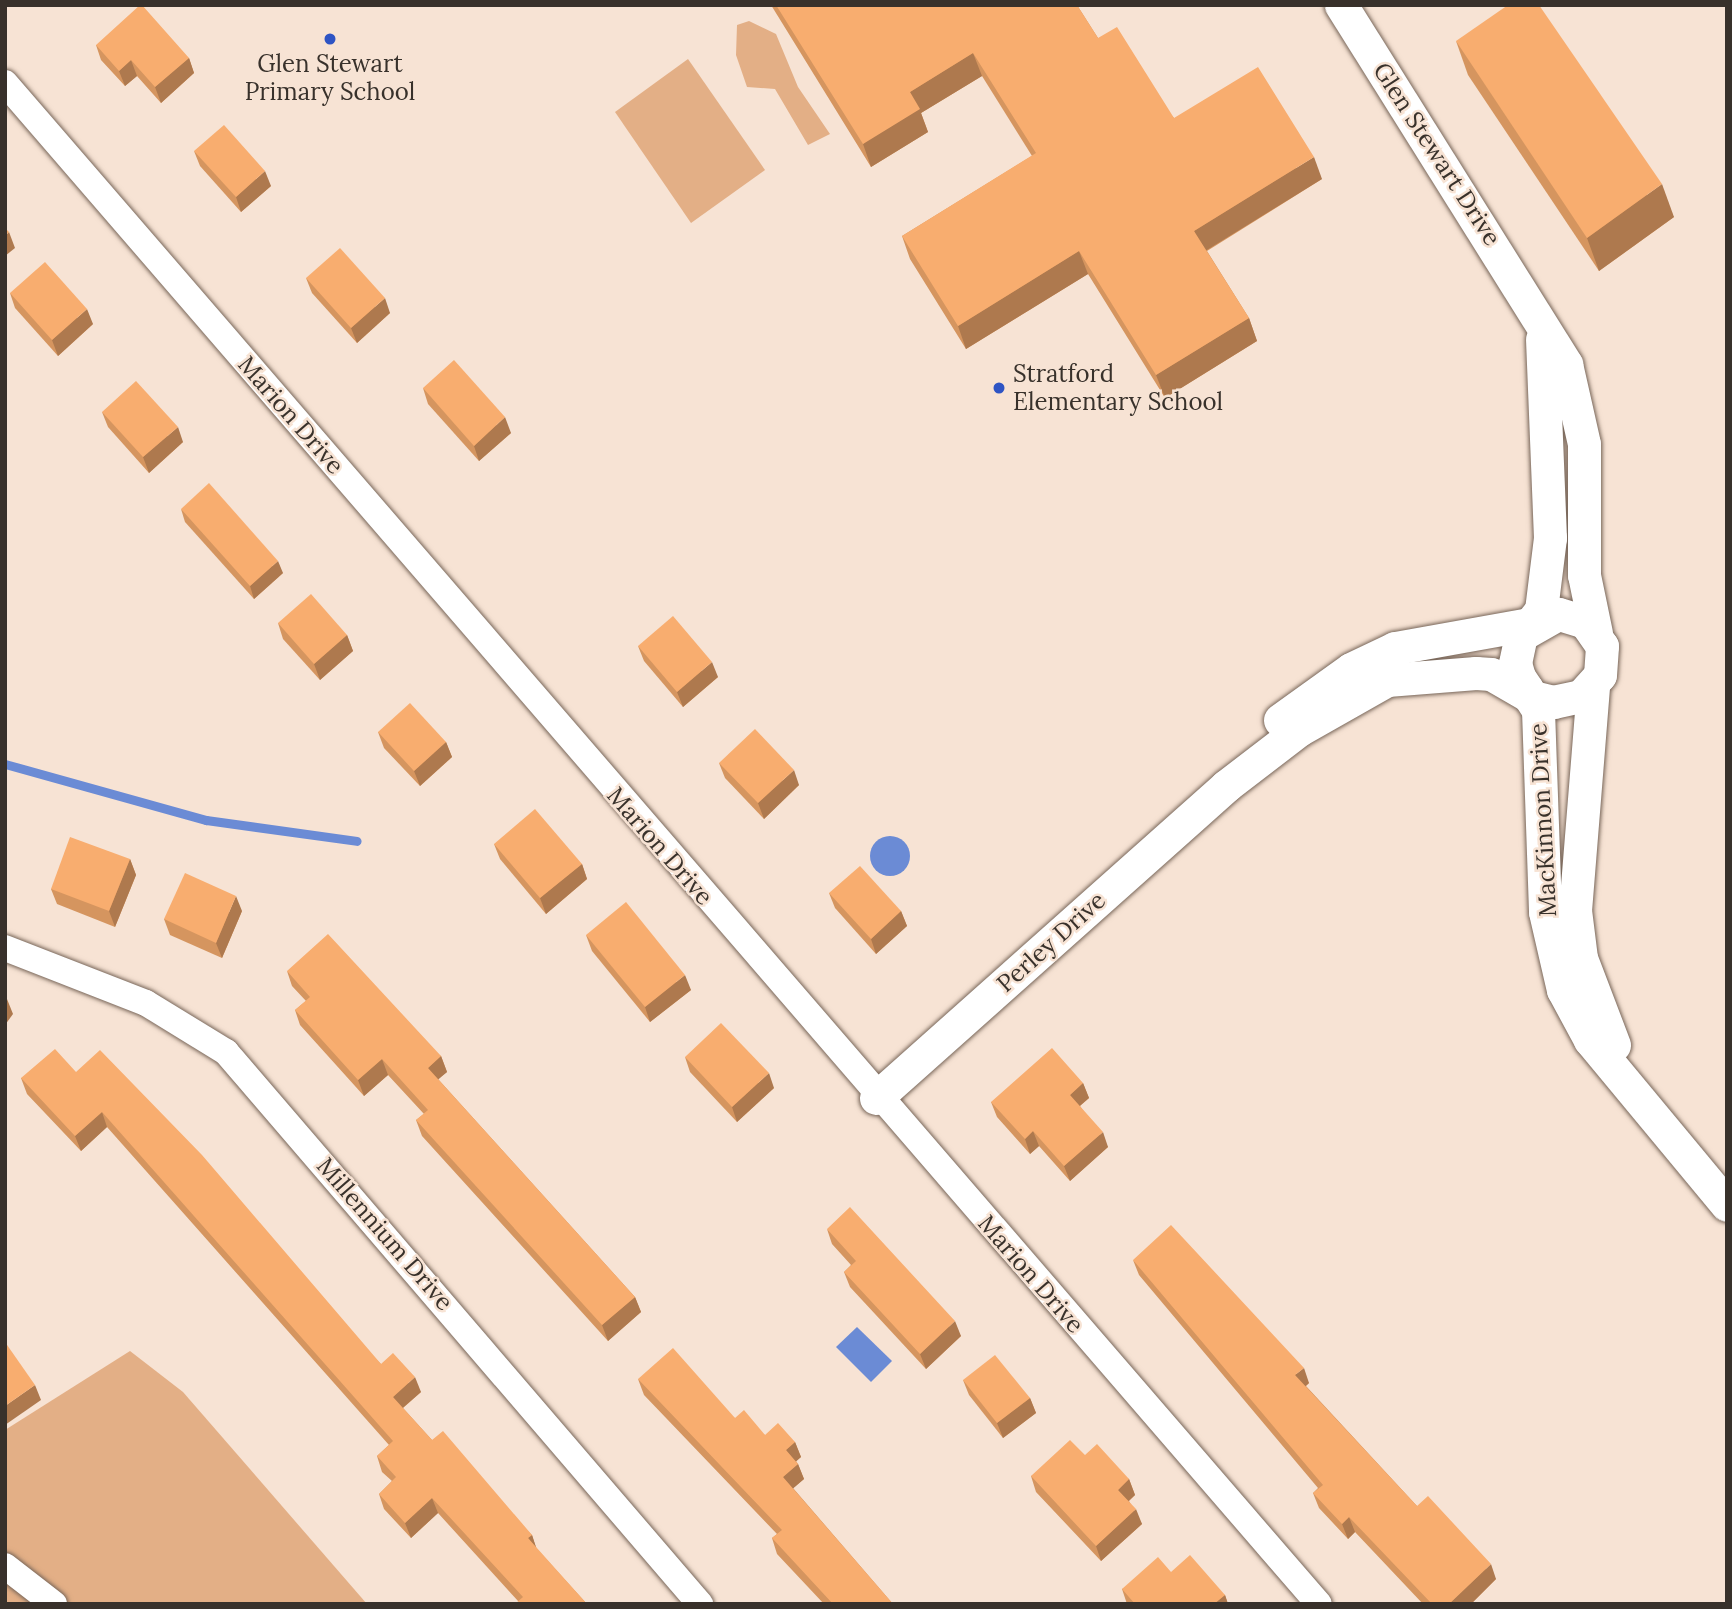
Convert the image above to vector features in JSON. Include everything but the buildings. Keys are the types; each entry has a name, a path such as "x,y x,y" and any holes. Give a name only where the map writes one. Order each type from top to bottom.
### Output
{"street":[{"name":"Glen Stewart Drive","path":"1341,5 1531,304 1566,364 1584,444 1584,575 1596,633"},
{"name":"Marion Drive","path":"5,83 876,1098 1320,1604"},
{"name":"Glen Stewart Drive","path":"1530,624 1541,610 1550,538 1546,352 1531,304"},
{"path":"1572,615 1596,633 1604,660 1592,687 1568,702 1530,696 1515,663 1530,624 1572,615"},
{"name":"Perley Drive","path":"1226,786 1281,719 1351,669 1395,648 1530,624"},
{"name":"Perley Drive","path":"876,1098 1226,786 1299,730 1387,680 1447,670 1491,674 1530,696"},
{"name":"MacKinnon Drive","path":"1592,687 1575,910 1581,958 1634,1088"},
{"name":"MacKinnon Drive","path":"1530,696 1538,710 1543,764 1545,912 1563,990 1590,1040 1634,1088 1727,1205"},
{"name":"Millennium Drive","path":"5,948 146,1003 226,1052 700,1604"},
{"path":"5,1566 54,1604"}],"shaded area":[{"path":"749,21 776,34 798,87 830,134 808,145 775,89 747,87 736,55 737,25"},
{"path":"688,59 765,170 691,223 615,112"},
{"path":"130,1351 183,1392 367,1604 5,1604 5,1430"}],"water":[{"path":"890,836 904,842 910,856 904,870 890,876 876,870 870,856 876,842"},
{"path":"857,1327 892,1361 871,1382 836,1347"}],"waterway":[{"path":"5,764 206,820 357,841"}],"place":[{"name":"Glen Stewart Primary School","path":"330,39"},
{"name":"Stratford Elementary School","path":"999,388"}]}
